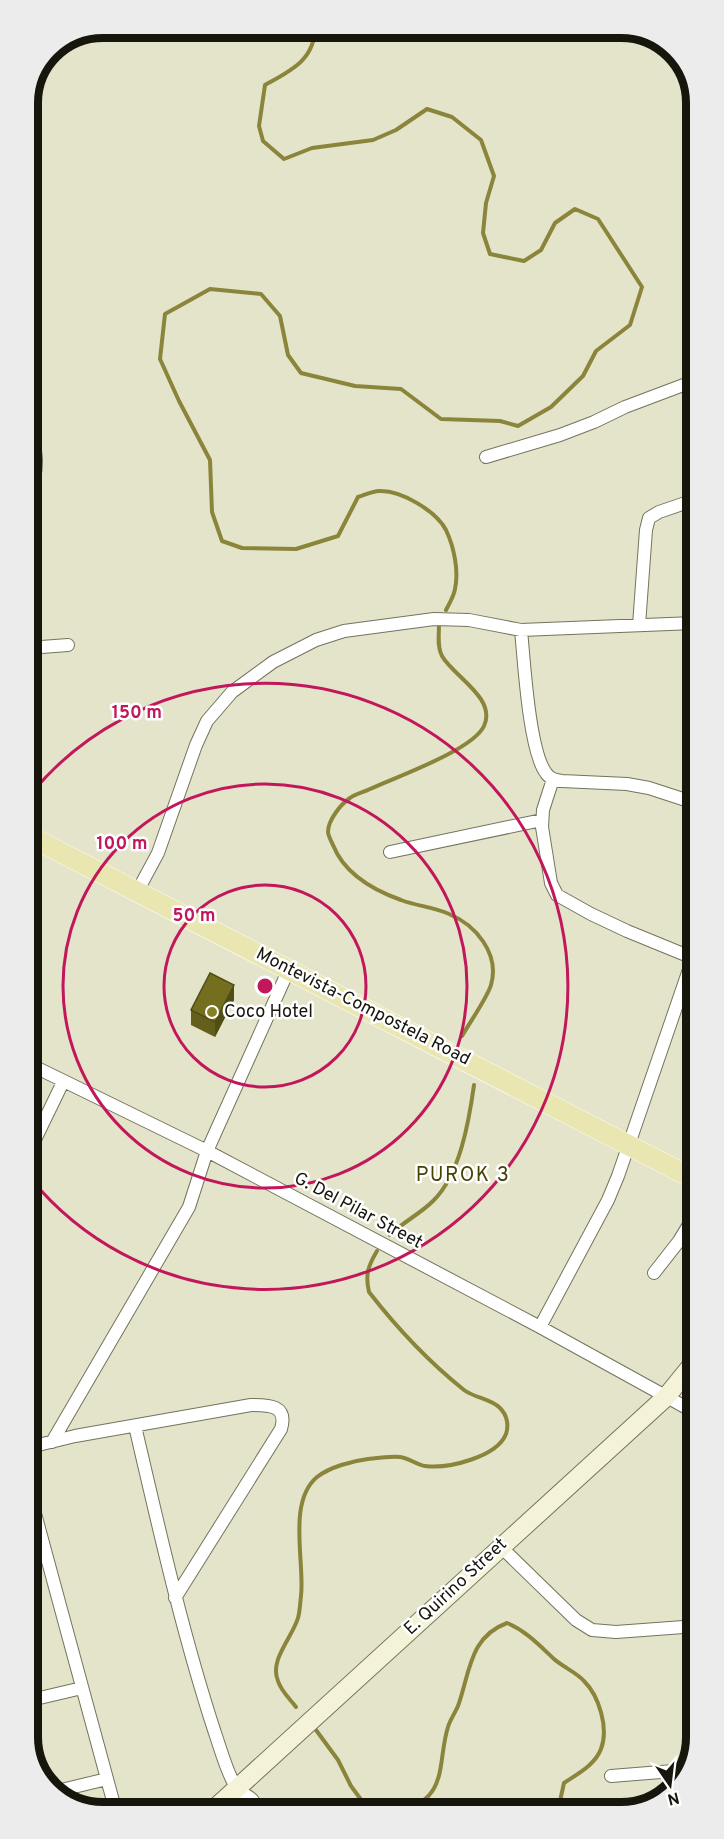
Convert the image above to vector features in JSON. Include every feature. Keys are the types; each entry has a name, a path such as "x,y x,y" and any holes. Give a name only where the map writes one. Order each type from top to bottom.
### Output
{"main road":[{"name":"Montevista-Compostela Road","path":"38,841 686,1175"},
{"name":"E. Quirino Street","path":"223,1801 666,1397 686,1372"}],"street":[{"path":"486,457 560,435 686,384"},
{"path":"639,625 646,530 649,518 686,503"},
{"path":"137,892 158,853 196,745 207,721 232,692 273,662 316,640 344,631 454,619 521,630 686,623"},
{"path":"521,630 528,700 537,752 542,766 553,779 627,784 649,788 686,800"},
{"path":"38,647 68,645"},
{"path":"553,779 542,820 551,883 557,895 627,932 686,952"},
{"path":"390,852 542,820"},
{"path":"52,1442 189,1207 207,1151 289,969"},
{"path":"540,1328 608,1200 686,978"},
{"name":"G. Del Pilar Street","path":"38,1069 207,1151 686,1408"},
{"path":"38,1134 63,1082"},
{"path":"654,1273 686,1229"},
{"path":"38,1446 251,1405 272,1406 281,1412 283,1417 281,1429 175,1598"},
{"path":"135,1426 175,1598 207,1708 224,1761 237,1788 253,1801"},
{"path":"38,1525 113,1801"},
{"path":"500,1546 576,1620 592,1630 616,1632 686,1627"},
{"path":"38,1698 82,1688"},
{"path":"611,1776 677,1771"},
{"path":"65,1789 107,1779"}],"building":[{"path":"210,973 234,985 215,1022 191,1010"}],"waterway":[{"path":"314,38 311,48 299,63 265,85 259,126 263,141 284,159 312,148 373,140 396,130 427,109 452,117 481,140 494,176 486,203 483,233 490,254 524,261 541,250 555,223 575,209 598,219 642,287 630,325 596,351 583,376 551,407 518,426 500,421 441,419 401,389 355,386 301,373 288,355 280,316 261,294 210,289 165,314 160,359 210,460 212,512 222,541 242,548 296,549 338,536 358,497 378,491 399,494 427,509 441,523 449,537 455,559 456,582 446,610"},
{"path":"439,625 440,652 447,664 479,697 486,716 484,726 477,735 450,753 352,797 336,813 330,822 328,832 344,864 370,886 390,896 459,919 477,933 484,942 492,962 491,985 462,1036"},
{"path":"390,1235 433,1201 450,1177 462,1147 474,1085"},
{"path":"296,1707 281,1688 276,1665 299,1613 302,1582 300,1517 302,1502 308,1488 317,1477 328,1470 362,1460 400,1457 422,1465 435,1466 446,1466 471,1460 493,1449 501,1442 507,1431 506,1417 500,1408 468,1393 438,1368 391,1319 369,1292 368,1271 377,1251"},
{"path":"421,1802 435,1787 439,1777 448,1727 458,1706 473,1657 485,1637 494,1629 507,1623 526,1634 558,1662 581,1678 594,1695 601,1713 604,1732 601,1749 590,1764 564,1783 560,1802"},
{"path":"316,1730 338,1760 351,1786 363,1802"}],"place":[{"name":"Coco Hotel","path":"212,1012"}],"district":[{"name":"PUROK 3","path":"463,1176"}]}
